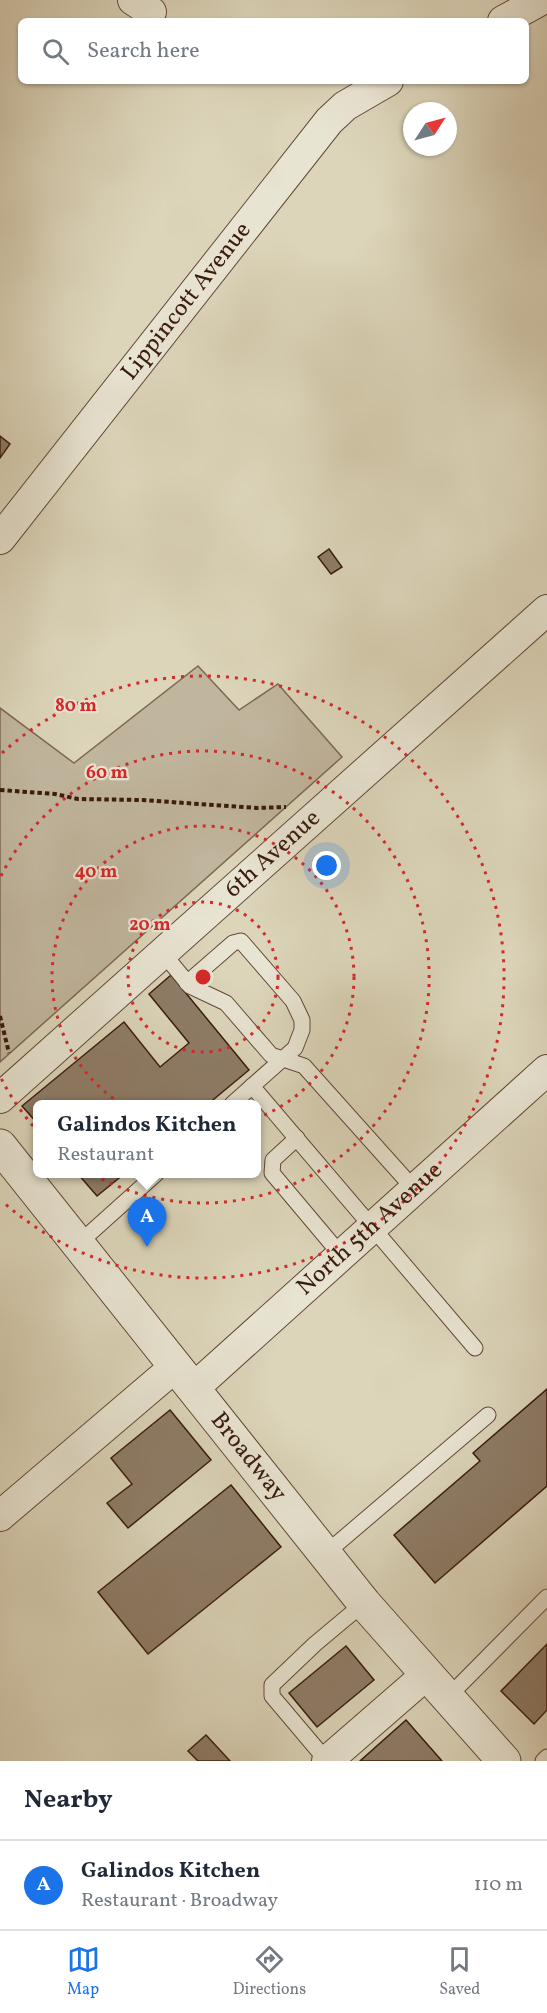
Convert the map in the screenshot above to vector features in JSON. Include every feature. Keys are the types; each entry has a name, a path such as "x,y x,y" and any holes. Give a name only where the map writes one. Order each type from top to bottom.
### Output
{"street":[{"path":"508,18 541,0"},
{"name":"Lippincott Avenue","path":"0,539 329,121 345,106 383,84"},
{"name":"6th Avenue","path":"0,1098 547,610"},
{"name":"North 5th Avenue","path":"0,1516 341,1256 547,1070"},
{"name":"Broadway","path":"0,1146 364,1603 437,1686 492,1754"},
{"path":"327,1761 437,1686"}],"lane":[{"path":"187,983 233,943 241,941 293,1001 302,1020 295,1048 236,1100"},
{"path":"162,952 187,983 226,1003 267,1052 281,1060 304,1066 415,1190"},
{"path":"252,1086 475,1348"},
{"path":"297,1138 273,1160 272,1173 341,1256"},
{"path":"78,1244 151,1178"},
{"path":"325,1554 488,1415"},
{"path":"437,1686 547,1597"},
{"path":"327,1761 272,1696 272,1685 315,1644 364,1603"},
{"path":"543,1761 547,1756"}],"path":[{"path":"0,790 55,794 78,799 142,800 257,808 287,807"},
{"path":"0,1016 9,1056"}],"shaded area":[{"path":"198,666 239,710 278,684 342,757 0,1062 0,708 74,763"}],"building":[{"path":"0,436 10,444 0,458"},
{"path":"329,549 342,567 331,574 318,557"},
{"path":"171,975 249,1070 213,1100 33,1100 33,1118 22,1106 124,1022 160,1067 189,1043 149,994"},
{"path":"81,1178 119,1178 97,1196"},
{"path":"547,1389 547,1486 435,1583 394,1535 480,1461 473,1453"},
{"path":"170,1410 211,1460 128,1528 107,1503 132,1484 111,1458"},
{"path":"231,1485 281,1547 148,1654 98,1592"},
{"path":"547,1644 547,1710 534,1724 501,1691"},
{"path":"346,1646 374,1680 317,1727 289,1693"},
{"path":"406,1720 442,1761 360,1761"},
{"path":"206,1735 230,1761 198,1761 188,1751"}],"place":[{"name":"Galindos Kitchen","path":"147,1247"}]}
